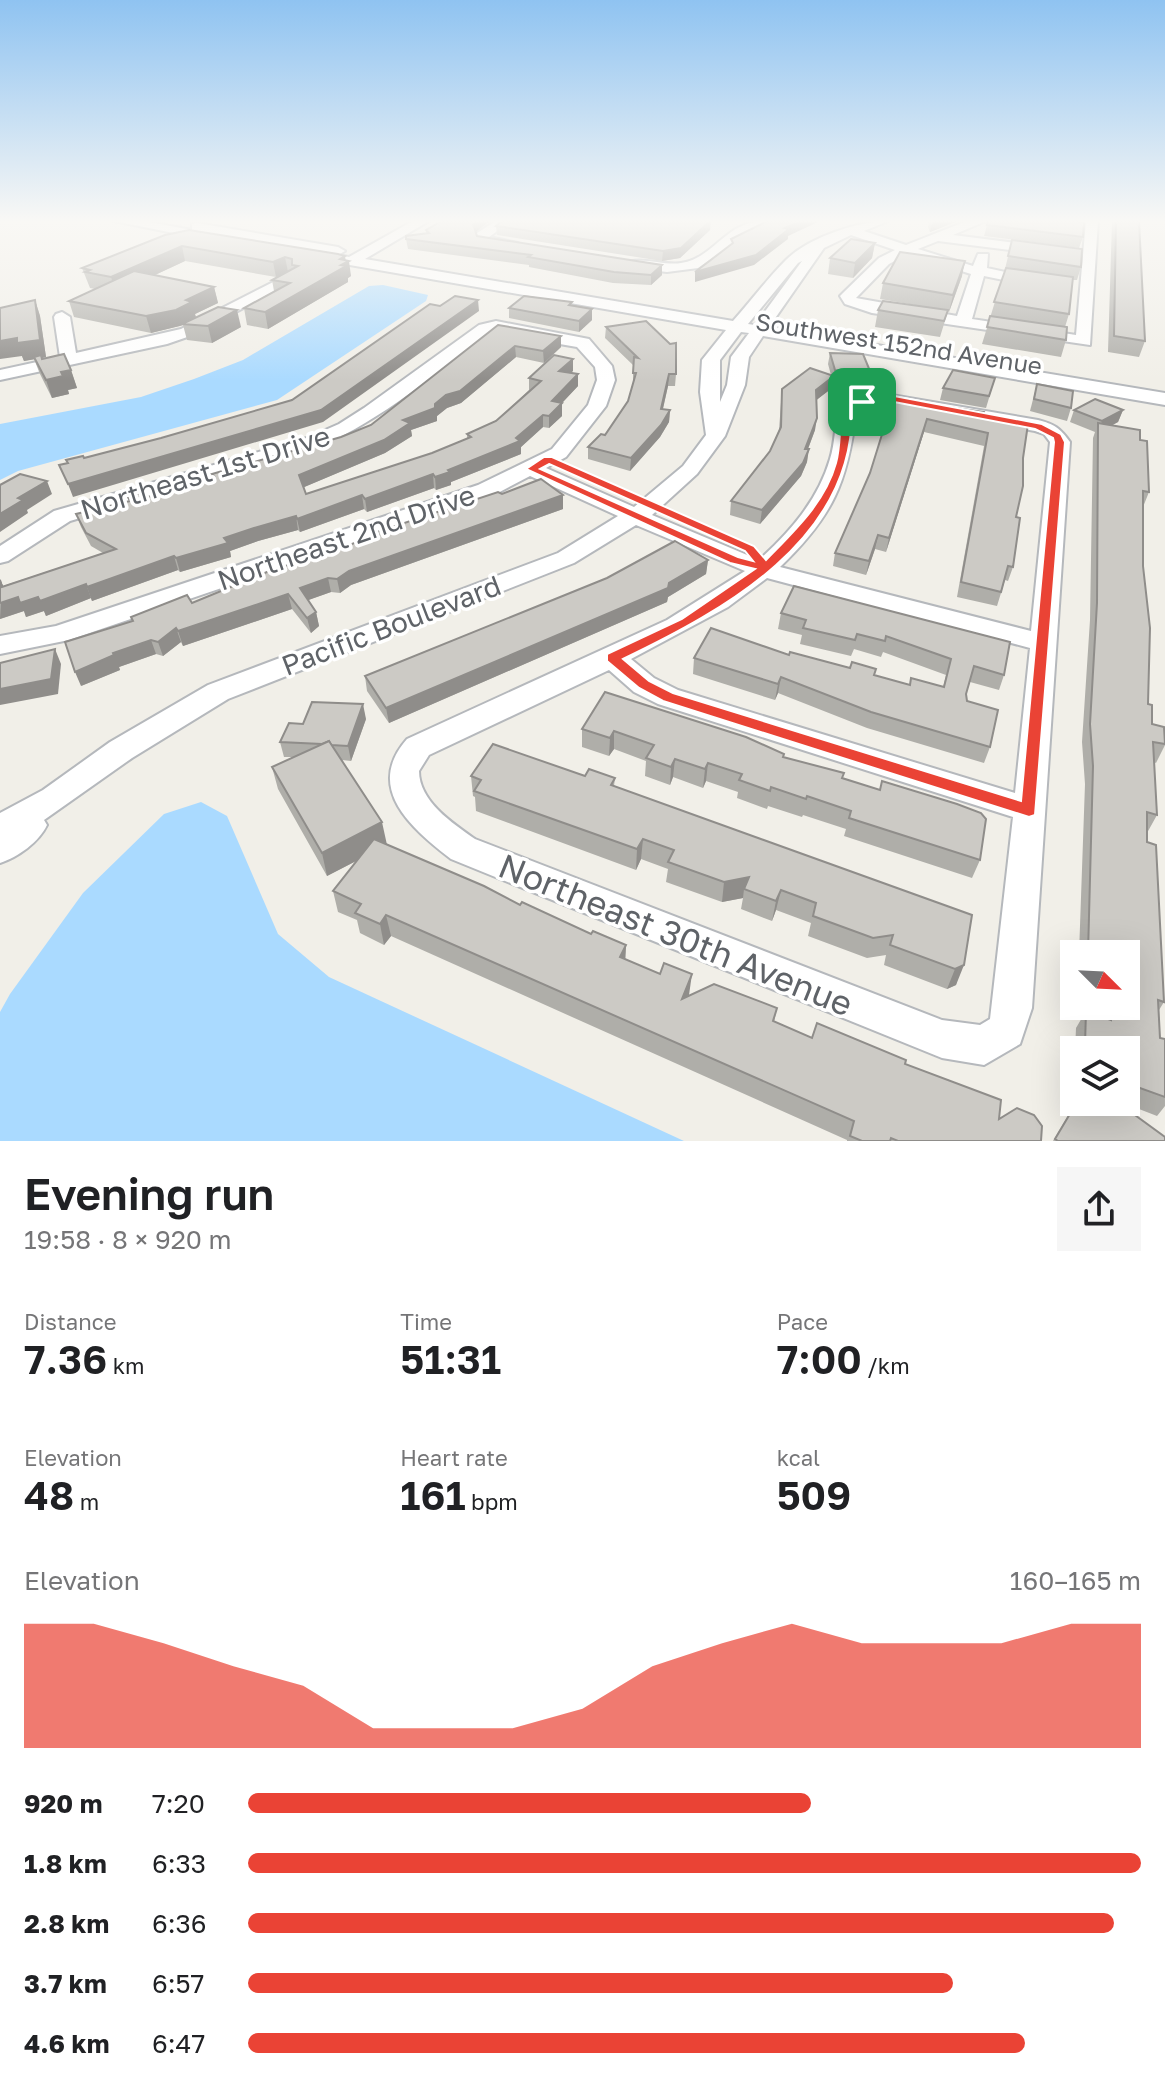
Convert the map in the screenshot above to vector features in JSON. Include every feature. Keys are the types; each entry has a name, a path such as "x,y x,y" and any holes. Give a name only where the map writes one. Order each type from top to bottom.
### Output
{"street":[{"name":"Southwest 152nd Avenue","path":"457,274 1165,399"},
{"path":"715,436 709,392 711,360 781,274"},
{"name":"Pacific Boulevard","path":"0,829 54,799 121,750 218,692 566,558 644,510 690,470 715,436 736,385 740,357 799,274"},
{"path":"870,274 848,296 850,301 859,305 1084,341 1078,274"},
{"path":"963,322 978,274"},
{"path":"996,274 1043,283"},
{"path":"0,375 187,332 287,279"},
{"path":"62,317 69,360"},
{"name":"Northeast 2nd Drive","path":"0,645 60,634 409,518 486,490 559,453 597,406 606,380 603,366 583,343 496,326 485,328"},
{"name":"Southwest 152nd Avenue","path":"763,326 1165,387"},
{"name":"Northeast 1st Drive","path":"0,556 62,516 314,442 346,428 485,328"},
{"path":"889,398 1051,430 1060,442 1043,643 1029,810 668,697 644,685 612,658 687,622 766,567 812,519 830,491 841,466 847,436 847,409 862,402 889,398"},
{"path":"540,464 801,581 1043,643"},
{"name":"Northeast 30th Avenue","path":"612,658 418,747 407,759 403,775 405,790 440,833 463,849 942,1039 984,1045 1006,1031 1013,1008 1029,810"},
{"name":"Pacific Boulevard","path":"0,849 33,822 54,799"}],"water":[{"path":"383,285 428,295 426,301 277,400 18,471 0,480 0,424 141,397 194,379 243,360 369,286"},
{"path":"201,802 227,816 278,934 329,977 684,1141 0,1141 0,1012 10,994 83,893 164,814"}],"building":[{"path":"127,274 150,274 214,287 186,300 192,302 176,310 146,316 69,301"},
{"path":"283,274 331,274 265,312 244,308 290,283 272,280"},
{"path":"888,274 960,274 953,295 883,283"},
{"path":"1004,274 1073,277 1069,314 994,302"},
{"path":"1115,274 1142,274 1145,341 1114,336"},
{"path":"455,296 478,300 321,410 68,484 59,465 68,463 66,460 161,438 292,400 430,304 440,306"},
{"path":"524,296 572,302 569,305 592,309 579,321 509,308"},
{"path":"35,300 40,340 17,343 17,338 0,341 0,308"},
{"path":"883,301 948,310 944,321 878,310"},
{"path":"218,307 237,310 208,326 182,324"},
{"path":"990,316 1067,327 1066,340 987,327"},
{"path":"646,321 670,344 676,343 676,374 669,374 661,409 670,410 661,425 631,458 588,447 601,434 605,435 628,401 636,373 633,373 634,357 638,358 606,327"},
{"path":"498,325 561,336 543,351 515,346 460,391 446,395 435,404 435,408 403,420 410,423 384,440 299,475 306,494 471,437 467,434 496,421 541,381 529,378 554,355 573,359 559,371 578,374 552,401 562,403 549,416 543,415 516,438 520,441 448,470 450,472 435,477 433,474 365,499 362,495 297,519 296,516 254,528 224,538 228,543 176,558 174,556 87,587 86,584 40,601 38,597 20,603 18,597 0,603 0,580 2,587 116,549 86,533 76,514 130,501 128,497 145,492 148,497 177,489 175,487 214,476 212,474 341,437 371,425"},
{"path":"830,353 863,354 870,371 835,370"},
{"path":"64,354 71,370 61,372 63,376 46,380 34,357 41,355 42,359"},
{"path":"810,368 834,376 816,390 817,418 803,463 762,510 731,501 770,451 781,427 782,389"},
{"path":"953,370 995,378 989,396 943,388"},
{"path":"1037,384 1073,391 1071,408 1034,399"},
{"path":"893,399 984,412 983,416 1028,424 1013,567 1008,566 1001,592 961,582 988,433 927,419 889,538 878,535 869,561 835,553 870,473"},
{"path":"1095,399 1123,410 1102,421 1074,410"},
{"path":"1098,423 1140,430 1140,440 1147,441 1149,492 1143,491 1143,566 1150,628 1148,704 1152,705 1152,724 1164,727 1165,744 1153,742 1157,815 1147,812 1147,842 1156,845 1164,1002 1158,1000 1160,1038 1165,1039 1165,1097 1140,1088 1140,1036 1085,1036 1086,1020 1140,1020 1140,940 1088,940 1093,766 1090,724 1097,603"},
{"path":"20,474 47,481 18,498 23,500 0,514 0,485"},
{"path":"541,479 563,495 349,571 337,579 328,578 300,588 316,612 307,618 288,594 178,631 176,628 158,642 151,640 113,653 75,672 65,642 133,621 131,617 187,595 192,603 267,572 379,535 377,532"},
{"path":"675,541 708,560 669,583 668,588 386,708 365,676 607,578"},
{"path":"794,586 1010,642 1004,675 974,666 966,694 967,701 998,710 990,747 871,712 781,677 778,684 694,658 711,628 789,655 790,652 850,668 852,662 876,669 874,675 910,685 911,678 944,687 951,659 886,636 885,641 857,634 855,640 803,628 806,620 781,613"},
{"path":"55,649 51,679 0,689 0,663"},
{"path":"605,692 746,737 784,754 783,757 844,773 842,778 880,790 882,781 981,813 986,819 980,860 849,818 851,811 807,796 806,799 771,787 770,791 739,780 742,774 708,763 705,769 675,759 671,767 646,758 654,745 614,731 610,738 582,729"},
{"path":"312,702 363,704 348,746 331,745 329,741 322,744 280,742 289,723 303,724"},
{"path":"329,741 382,822 322,853 272,767"},
{"path":"493,744 585,776 589,769 615,778 611,785 972,915 964,965 955,969 890,945 893,935 873,938 813,916 816,903 781,890 776,901 744,889 749,877 724,882 668,862 674,850 643,839 637,849 474,791 481,780 471,776"},
{"path":"374,839 484,886 520,905 522,902 591,934 593,931 626,945 620,957 660,974 664,963 692,974 682,999 714,984 777,1008 773,1021 812,1038 817,1023 906,1060 905,1064 1001,1100 999,1119 1017,1108 1034,1115 1042,1126 1041,1141 898,1141 891,1138 890,1141 862,1141 850,1136 854,1121 386,915 380,924 355,913 361,904 333,891"},
{"path":"1069,1116 1136,1116 1165,1137 1165,1141 1058,1141 1055,1139"}],"route":[{"path":"862,402 847,409 847,436 841,466 830,491 812,519 766,567 734,560 531,469 548,459 749,548 766,567 687,622 612,658 644,685 668,697 1029,810 1060,442 1051,430 1038,426 889,398 862,402"}]}
